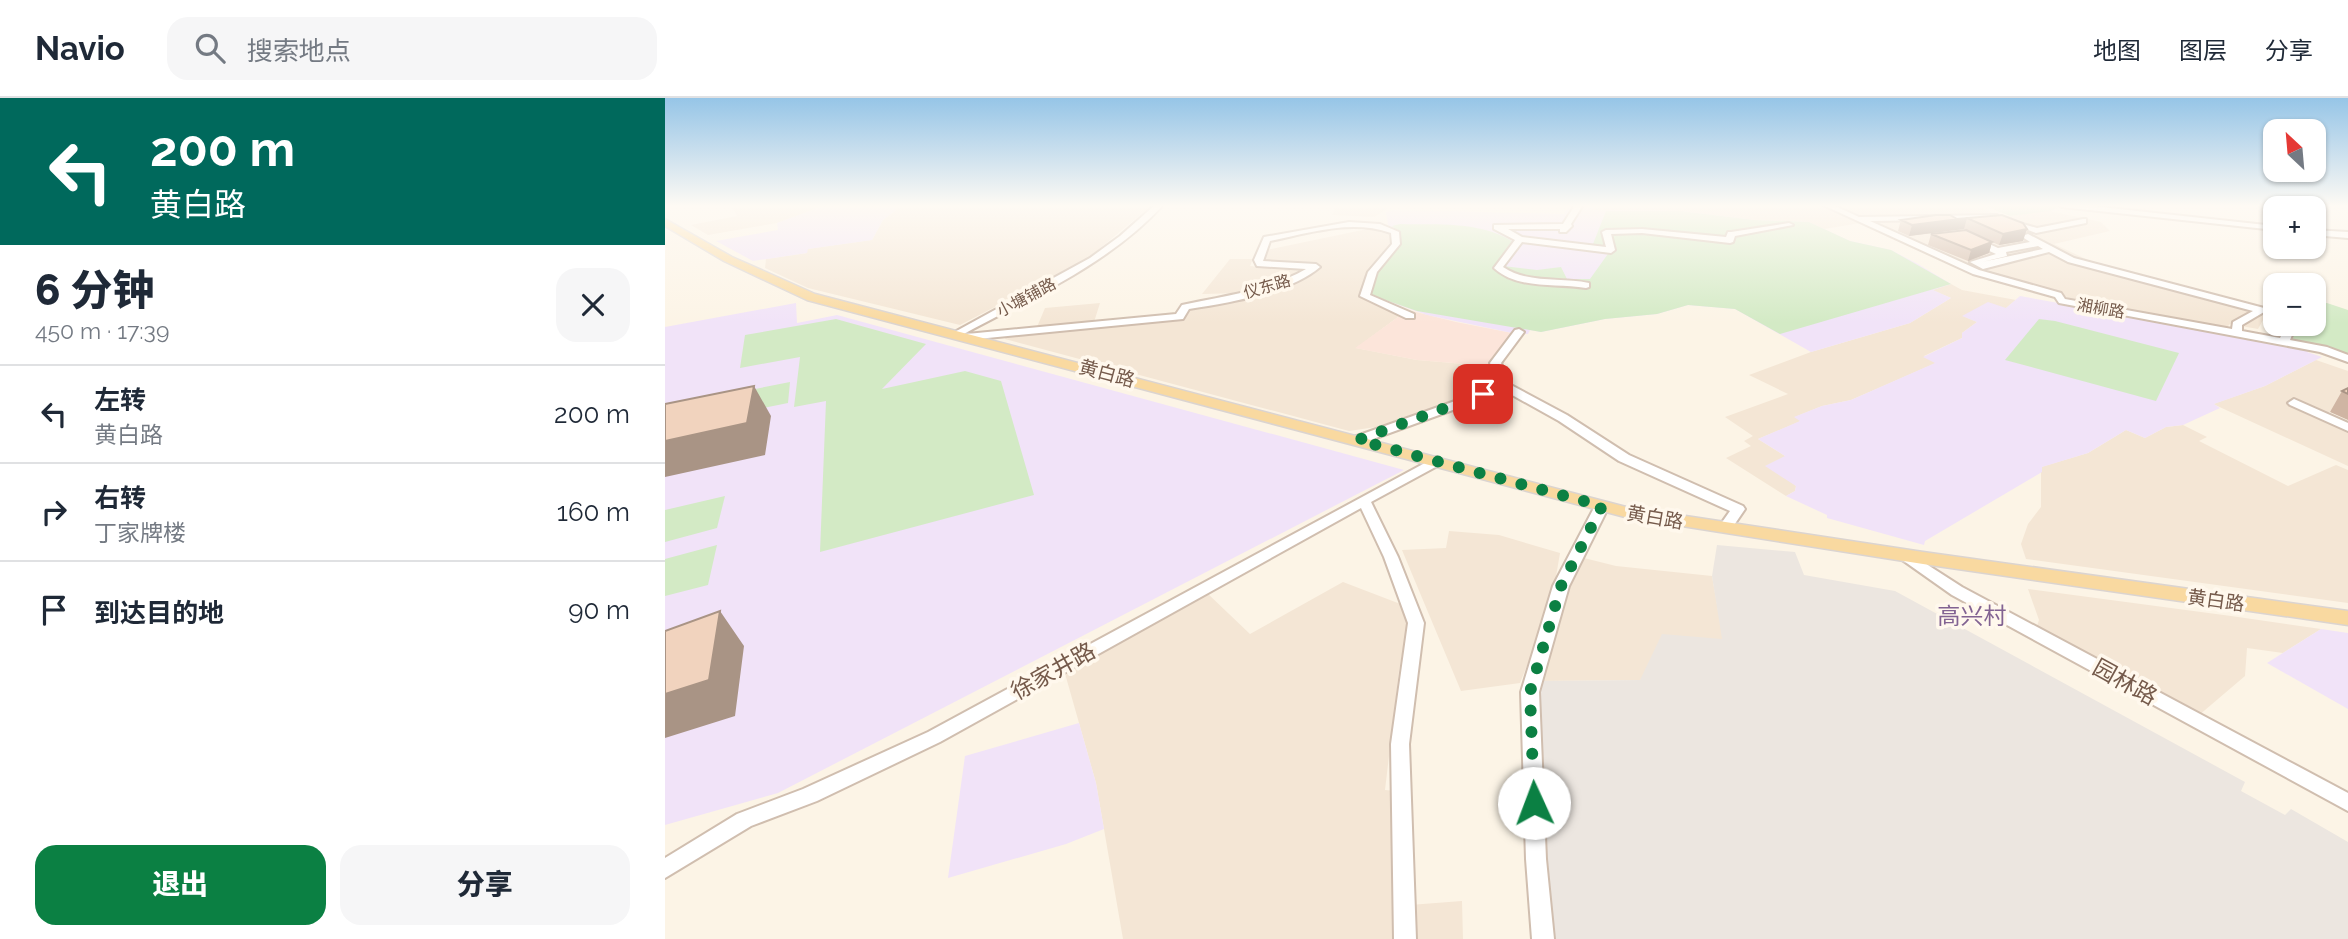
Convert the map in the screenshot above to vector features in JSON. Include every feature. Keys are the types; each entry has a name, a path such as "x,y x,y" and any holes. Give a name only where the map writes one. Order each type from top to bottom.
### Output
{"main road":[{"name":"黄白路","path":"703,244 728,259 811,297 1602,506 1906,556 2348,618"}],"street":[{"name":"小塘铺路","path":"961,335 1093,260 1114,244"},
{"name":"仪东路","path":"961,335 1179,317 1185,307 1279,284 1304,275 1316,267 1259,264 1258,260 1266,244"},
{"name":"仪东路","path":"1396,244 1373,272 1365,296 1410,316"},
{"path":"1515,244 1499,263 1498,268 1509,277 1551,282 1569,281 1585,285"},
{"path":"1562,244 1611,250 1609,244"},
{"name":"湘柳路","path":"1927,244 1976,272 2058,295 2062,301 2323,349 2348,359"},
{"path":"1983,244 2004,255 1974,262 1986,267 2052,249"},
{"path":"1997,251 2035,244"},
{"path":"2044,244 2071,260 2262,310 2237,324 2237,332"},
{"path":"2134,314 2136,301"},
{"path":"1519,332 1495,363 1506,387 1563,418 1624,458 1738,509 1725,528"},
{"path":"2284,342 2286,336"},
{"path":"1358,440 1506,387"},
{"path":"2294,403 2348,427"},
{"name":"徐家井路","path":"665,869 744,820 810,796 934,737 1436,461"},
{"path":"1364,501 1391,557 1416,623 1400,744 1405,939"},
{"path":"1543,939 1530,692 1561,586 1602,506"},
{"name":"园林路","path":"1906,556 1957,591 2348,803"}],"shaded area":[{"path":"722,244 842,244 808,249 807,253 753,261"},
{"path":"841,244 1105,244 1086,260 960,325 808,288 765,268 766,259 807,253 807,249"},
{"path":"1294,244 1391,244 1371,270 1362,297 1402,314 1356,348 1417,360 1489,366 1493,378 1480,391 1376,427 1349,431 1005,339 1007,335 1183,320 1190,308 1282,284 1320,266 1315,263 1272,265 1262,261 1266,250"},
{"path":"1393,244 1865,244 1891,250 1951,284 1933,290 1951,298 1910,323 1811,352 1735,309 1688,305 1657,314 1605,319 1541,332 1530,330 1528,334 1427,315 1368,294"},
{"path":"1918,244 2055,244 2088,260 2263,310 2263,320 2258,329 2230,324 2225,329 2074,301 2060,293 1982,273"},
{"path":"1230,259 1253,259 1250,266 1308,268 1276,285 1241,293 1202,294"},
{"path":"1951,284 1962,290 2016,300 2006,308 1963,316 1977,322 1962,333 1962,338 1924,356 1936,363 1851,400 1822,406 1795,417 1801,421 1758,439 1785,456 1791,481 1796,486 1795,491 1786,496 1726,458 1751,446 1744,441 1753,436 1725,417 1788,394 1749,375 1811,352 1910,323 1951,298 1932,290"},
{"path":"2020,296 2313,349 2307,352 2322,357 2265,386 2214,404 2220,408 2183,425 2166,427 2145,438 2126,430 2088,453 2042,467 2042,472 1925,541 1924,545 1827,518 1827,515 1786,496 1795,491 1796,486 1765,466 1785,456 1758,439 1800,421 1794,417 1822,406 1851,400 1935,363 1923,357 1962,338 1962,333 1977,322 1962,316 1988,302 2006,308"},
{"path":"796,303 797,323 837,315 1404,470 778,793 665,825 665,327"},
{"path":"1100,303 1094,322 1037,327 1045,308"},
{"path":"1408,310 1512,333 1492,357 1489,366 1417,360 1355,348"},
{"path":"2316,360 2348,371 2348,402 2326,414 2348,424 2348,466 2213,404 2265,386"},
{"path":"2183,425 2207,437 2199,441 2288,486 2336,465 2348,470 2348,603 2026,559 2021,544 2028,524 2041,507 2041,467 2088,453 2126,430 2145,438 2166,427"},
{"path":"1449,531 1499,535 1560,553 1551,606 1520,683 1461,691 1402,550 1446,548"},
{"path":"1717,545 1795,552 1804,575 1895,591 2245,782 2241,791 2285,815 2291,809 2348,842 2348,939 1548,939 1537,681 1640,680 1662,634 1722,639 1712,576"},
{"path":"1580,557 1616,566 1712,576 1723,639 1640,680 1537,681 1564,592"},
{"path":"1343,582 1403,605 1407,626 1385,790 1407,792 1410,905 1462,901 1463,939 1123,939 1096,783 1064,670 1206,592 1250,634"},
{"path":"2028,589 2321,629 2283,653 2247,648 2245,676 2198,716 2036,629 2039,620"},
{"path":"2321,629 2348,633 2348,709 2267,663"},
{"path":"1079,723 1096,783 1104,829 1066,844 948,878 965,756"}],"green space":[{"path":"1392,244 1510,244 1495,265 1537,270 1561,267 1567,279 1590,279 1610,251 1591,249 1593,244 1865,244 1891,250 1951,284 1780,334 1735,309 1688,305 1657,314 1605,319 1541,332 1417,311 1368,294 1376,271"},
{"path":"2326,303 2348,310 2348,356 2290,340 2291,336 2326,336"},
{"path":"836,319 926,344 882,389 965,371 1001,381 1034,495 820,552 826,401 794,407 800,357 740,368 745,335"},
{"path":"2039,319 2179,353 2156,401 2005,360"},
{"path":"790,382 788,403 665,428 665,407"},
{"path":"725,496 717,528 665,542 665,510"},
{"path":"717,545 708,585 665,596 665,559"}],"building":[{"path":"1957,244 1986,244 1971,250"},
{"path":"754,386 747,423 665,441 665,404"},
{"path":"720,611 709,680 665,694 665,631"}],"district":[{"name":"高兴村","path":"1972,616"}],"route":[{"path":"1483,394 1358,440 1602,506 1561,586 1530,692 1534,803"}]}
